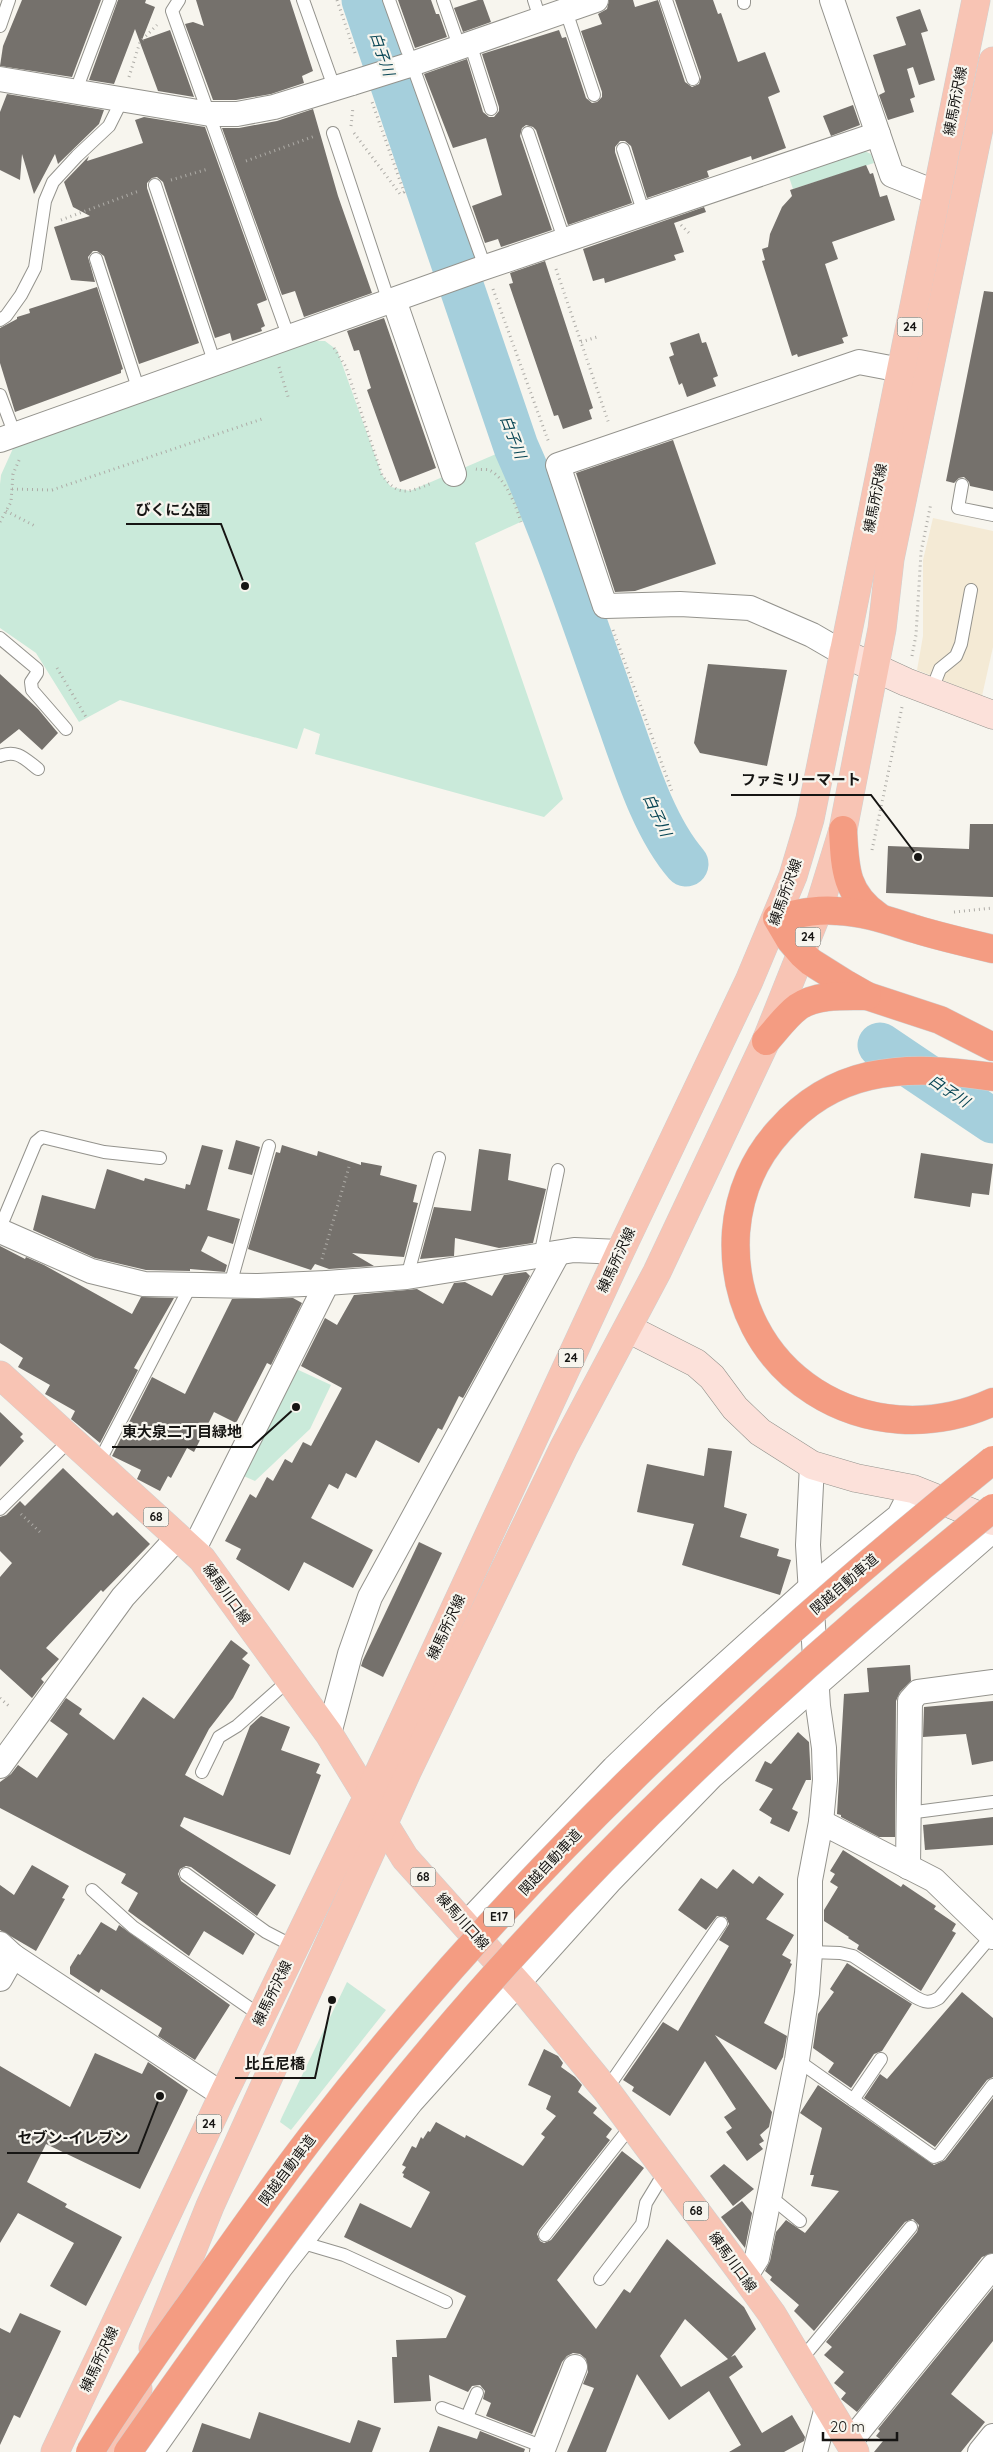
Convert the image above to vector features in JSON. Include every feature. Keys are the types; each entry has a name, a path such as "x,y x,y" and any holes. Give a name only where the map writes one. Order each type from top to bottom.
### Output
{"highway":[{"path":"843,830 846,866 854,894 863,906 878,916"},
{"path":"993,949 955,941 878,916 835,910 805,912 777,918 802,954 811,962 866,996 940,1020 993,1047"},
{"path":"766,1041 799,1006 809,1001 841,996 866,996"},
{"path":"993,1077 949,1072 893,1072 849,1082 828,1091 789,1119 761,1155 749,1177 741,1199 735,1244 740,1288 755,1327 780,1363 810,1390 847,1410 890,1420 935,1419 958,1414 993,1402"},
{"name":"関越自動車道","path":"90,2452 230,2248 312,2135 395,2035 488,1928 582,1828 721,1694 857,1573 993,1460"},
{"name":"E17","path":"128,2452 212,2332 346,2152 520,1946 600,1860 771,1697 993,1508"}],"main road":[{"name":"練馬所沢線","path":"55,2452 223,2095 367,1798 777,918 793,876 810,819 976,0"},
{"name":"練馬所沢線","path":"114,2452 210,2206 384,1827 407,1772 564,1447 629,1329 766,1041 818,911 843,830 882,629 890,559 993,61"},
{"name":"練馬川口線","path":"0,1375 202,1559 329,1734 384,1827 405,1858 518,1983 606,2090 745,2277 772,2314 852,2448"}],"street":[{"path":"0,79 210,114 237,114 274,107 348,78 409,65 464,45 537,9 566,11 596,0"},
{"path":"832,0 892,175 937,194"},
{"path":"13,442 138,391 481,269 878,134"},
{"path":"395,300 454,474"},
{"path":"901,370 859,362 558,465 605,606 680,604 750,608 812,635 843,653 875,668 931,692 993,715"},
{"path":"0,1229 91,1271 144,1284 321,1284 407,1277 574,1250 620,1252"},
{"path":"329,1734 350,1654 370,1597 549,1255"},
{"path":"0,1766 123,1597 186,1544 321,1284"},
{"path":"629,1329 696,1363 712,1377 736,1408 760,1432 812,1465 856,1478 913,1489 993,1521"},
{"path":"745,2277 757,2258 796,2060 810,1952 810,1880 821,1822 825,1780 824,1748 816,1685 808,1545 812,1465"},
{"path":"466,1924 499,1886 614,1768 810,1588 899,1516 913,1489"},
{"path":"151,2452 280,2268 411,2102 609,1882 712,1776 993,1530"},
{"path":"908,1867 910,1701 913,1695 918,1692 993,1682"},
{"path":"821,1822 934,1880 992,1935"},
{"path":"0,1978 6,1950 223,2095"},
{"path":"852,2448 993,2266"},
{"path":"543,2449 575,2367"},
{"path":"816,2452 827,2407"},
{"path":"980,2452 993,2436"}],"lane":[{"path":"0,26 9,0"},
{"path":"76,93 110,0"},
{"path":"303,0 348,78"},
{"path":"389,0 409,65 481,269"},
{"path":"443,0 491,110"},
{"path":"666,0 693,80"},
{"path":"175,5 227,165 289,338"},
{"path":"566,11 594,95"},
{"path":"0,320 6,316 21,295 35,268 45,201 53,182 109,126 122,100"},
{"path":"333,133 395,300"},
{"path":"528,133 557,244"},
{"path":"623,149 644,214"},
{"path":"155,185 215,364"},
{"path":"96,259 138,391"},
{"path":"0,395 13,442"},
{"path":"962,485 958,508 993,515"},
{"path":"931,692 940,669 956,656 961,644 971,590"},
{"path":"0,638 36,669 37,673 31,682 32,690 66,729"},
{"path":"0,756 7,753 19,755 38,769"},
{"path":"0,1229 36,1142 42,1137 104,1152 160,1158"},
{"path":"230,1285 269,1146"},
{"path":"407,1277 439,1158"},
{"path":"549,1255 558,1170"},
{"path":"98,1464 191,1285"},
{"path":"4,1505 71,1439"},
{"path":"202,1772 219,1737 237,1726 289,1680"},
{"path":"908,1813 993,1802"},
{"path":"186,1874 266,1932 295,1947"},
{"path":"92,1890 133,1927 261,2016"},
{"path":"606,2090 721,1923"},
{"path":"810,1952 840,1953 852,1956 915,1997 924,2002 932,2003 939,1998 992,1935"},
{"path":"854,2100 881,2059"},
{"path":"796,2060 934,2157 939,2155 993,2085"},
{"path":"545,2235 632,2125"},
{"path":"600,2280 642,2224 646,2203 666,2170"},
{"path":"769,2201 778,2203 800,2221"},
{"path":"800,2361 911,2226"},
{"path":"300,2242 344,2255 446,2302"},
{"path":"468,2417 477,2393"},
{"path":"442,2408 543,2449"}],"path":[{"path":"337,0 348,78"},
{"path":"122,100 140,42 175,5"},
{"path":"355,134 400,194 404,192 372,101"},
{"path":"40,227 155,185 218,166 235,165 332,130 333,133"},
{"path":"557,244 581,342 617,445"},
{"path":"481,269 558,465"},
{"path":"581,342 597,337"},
{"path":"331,346 337,350 346,367 382,475 390,487 398,491 410,491 454,474 473,469 488,470 500,480 517,508 521,522"},
{"path":"277,362 289,400"},
{"path":"12,489 52,490 262,419"},
{"path":"0,522 11,502 14,474 13,442"},
{"path":"910,661 916,635 921,552 932,499"},
{"path":"6,511 35,526"},
{"path":"605,606 673,794"},
{"path":"872,853 903,700"},
{"path":"321,1284 349,1167"},
{"path":"4,1505 40,1533"}],"shaded area":[{"path":"933,518 993,531 993,647 982,696 917,670 923,636 923,560"}],"green space":[{"path":"862,150 871,154 874,163 793,189 788,174"},
{"path":"307,341 325,341 337,350 382,475 391,487 410,491 503,451 527,519 475,543 563,799 544,817 315,754 320,734 304,728 297,749 120,700 79,722 36,653 0,628 0,484 1,475 15,444"},
{"path":"292,1367 331,1385 310,1429 255,1481 239,1474"},
{"path":"347,1982 386,2010 291,2130 280,2122 281,2119"}],"building":[{"path":"22,0 101,0 72,77 0,66 3,46"},
{"path":"118,0 146,0 145,3 155,7 142,40 170,30 194,97 158,91 135,29 114,84 89,80"},
{"path":"196,0 290,0 313,71 302,76 304,83 271,94 236,100 213,100 185,24 193,22 204,26"},
{"path":"398,0 431,0 436,14 439,14 447,37 415,48"},
{"path":"483,0 491,22 463,32 454,8"},
{"path":"609,0 633,0 635,7 658,0 685,82 692,87 699,84 701,77 675,0 713,0 718,14 721,13 738,62 765,52 780,92 768,97 786,148 752,160 751,156 707,171 709,177 647,198 631,146 625,141 620,141 615,147 615,152 632,203 568,225 536,130 526,125 522,128 520,136 552,230 501,247 498,239 485,243 472,206 502,195 486,138 453,148 424,74 467,59 483,112 489,117 494,117 499,111 499,107 482,54 559,30 562,38 566,37 586,98 592,103 597,102 602,97 602,92 581,31 602,24 598,14 607,9"},
{"path":"920,9 928,31 921,33 935,80 919,85 913,67 907,69 915,97 910,99 914,112 888,120 879,95 885,92 873,55 906,45 896,17"},
{"path":"7,94 104,110 99,124 58,164 55,154 34,194 22,154 20,180 0,170 0,112"},
{"path":"853,105 860,125 831,136 823,116"},
{"path":"313,109 338,196 372,293 304,317 295,291 282,295 222,128 239,128 277,121"},
{"path":"144,117 205,127 267,300 257,304 265,326 261,328 262,331 232,341 230,333 215,338 163,182 157,177 152,178 147,183 147,188 199,343 139,364 104,256 97,251 93,251 88,257 95,282 71,280 54,227 90,216 73,207 64,182 89,156 87,161 143,143 135,120"},
{"path":"866,165 870,174 873,173 880,197 887,195 895,220 832,242 838,259 825,264 848,336 842,338 844,343 798,357 797,354 792,356 762,261 765,260 762,249 768,247 770,234 782,207 792,196 790,190"},
{"path":"704,207 706,212 674,223 684,252 674,255 676,260 605,283 604,278 593,281 583,249"},
{"path":"545,261 593,408 589,410 592,419 563,429 558,415 554,416 509,284 513,283 510,273"},
{"path":"97,287 123,369 121,373 15,412 0,363 0,328 17,319 17,317 30,313 29,309"},
{"path":"984,291 993,292 993,491 970,486 964,477 959,478 954,483 946,481"},
{"path":"384,318 436,468 400,482 367,390 371,388 359,350 354,351 347,331"},
{"path":"699,333 702,343 706,342 718,376 713,378 716,386 687,397 682,383 679,385 669,357 674,355 670,343"},
{"path":"673,440 716,564 635,591 615,592 576,473"},
{"path":"708,664 787,670 767,766 700,753 694,743"},
{"path":"0,674 38,709 58,733 42,750 19,729 0,744"},
{"path":"970,824 993,824 993,897 886,893 888,846 969,849"},
{"path":"236,1140 260,1147 252,1175 228,1169"},
{"path":"202,1145 223,1150 207,1210 240,1219 233,1244 208,1236 201,1251 227,1265 225,1272 190,1269 190,1271 146,1270 95,1258 33,1230 42,1195 95,1209 107,1169 144,1181 145,1178 185,1189 186,1184 190,1185"},
{"path":"282,1145 317,1156 318,1151 361,1165 361,1162 382,1166 380,1175 417,1185 413,1202 418,1203 404,1257 352,1253 374,1266 329,1269 315,1264 311,1270 248,1249 276,1152 280,1153"},
{"path":"479,1149 511,1154 508,1180 546,1189 533,1243 499,1248 455,1238 454,1256 420,1259 434,1207 471,1211"},
{"path":"921,1153 993,1164 989,1195 972,1193 970,1207 914,1198"},
{"path":"0,1246 25,1259 26,1257 44,1265 132,1314 141,1297 174,1298 134,1368 138,1370 100,1443 71,1419 75,1411 45,1394 50,1385 18,1367 23,1358 0,1343"},
{"path":"526,1272 530,1276 463,1398 459,1396 442,1430 438,1428 419,1463 376,1440 356,1478 346,1473 338,1489 329,1484 311,1518 373,1550 353,1588 304,1562 289,1591 236,1559 241,1549 225,1541 250,1494 256,1498 267,1477 273,1481 285,1459 292,1463 303,1442 311,1446 342,1388 301,1366 325,1318 337,1325 354,1295 417,1289 443,1304 454,1283 465,1282 492,1296 504,1275"},
{"path":"293,1298 302,1303 271,1365 267,1363 236,1423 214,1412 194,1452 187,1448 171,1478 168,1476 160,1491 137,1479 141,1470 112,1456 152,1377 185,1394 232,1299"},
{"path":"0,1412 23,1434 20,1437 24,1441 0,1467"},
{"path":"708,1448 732,1451 724,1507 747,1514 740,1537 779,1549 777,1556 791,1560 780,1595 682,1565 694,1524 637,1512 647,1464 704,1476"},
{"path":"63,1468 113,1516 117,1512 150,1544 103,1592 101,1590 46,1648 59,1659 41,1679 44,1682 32,1698 0,1669 0,1577 12,1563 0,1551 0,1517 6,1515 20,1501 25,1506"},
{"path":"419,1542 442,1553 383,1677 361,1666"},
{"path":"231,1640 248,1653 242,1659 250,1665 233,1698 209,1729 185,1775 223,1796 250,1726 261,1716 290,1727 281,1750 320,1764 316,1773 321,1775 290,1855 184,1817 180,1826 276,1885 257,1916 191,1867 186,1866 180,1869 178,1874 181,1881 255,1934 243,1955 204,1931 189,1956 128,1911 138,1893 121,1883 126,1874 0,1808 0,1782 11,1774 18,1765 37,1778 68,1734 50,1721 66,1698 82,1709 79,1714 114,1740 143,1697 174,1719"},
{"path":"910,1665 911,1681 900,1692 896,1701 895,1837 879,1837 837,1814 844,1694 869,1692 867,1668"},
{"path":"993,1701 993,1761 972,1765 966,1734 923,1737 924,1707"},
{"path":"798,1732 809,1742 811,1780 806,1780 792,1809 798,1812 789,1832 770,1823 772,1818 759,1810 773,1789 755,1781 765,1761 771,1764"},
{"path":"993,1817 993,1845 925,1850 923,1825"},
{"path":"843,1850 901,1887 903,1884 936,1906 934,1909 956,1924 952,1931 956,1933 921,1991 857,1949 859,1945 824,1921 824,1910 838,1887 830,1882 835,1874 830,1871"},
{"path":"32,1865 69,1886 62,1898 65,1899 36,1951 0,1930 0,1885 14,1895"},
{"path":"733,1869 753,1884 759,1876 784,1894 766,1919 794,1935 782,1955 791,1960 790,1963 792,1964 764,2023 787,2036 783,2057 776,2070 715,2035 772,2112 769,2127 760,2135 764,2141 759,2144 763,2149 747,2161 726,2132 732,2128 724,2117 736,2109 705,2061 670,2116 632,2091 634,2087 623,2080 663,2022 678,2031 729,1946 719,1940 729,1924 726,1917 717,1916 706,1930 678,1910 701,1878 717,1889"},
{"path":"101,1922 116,1931 119,1925 230,2005 195,2060 158,2036 162,2028 101,1989 99,1993 70,1974 70,1967"},
{"path":"847,1963 912,2004 882,2051 874,2054 851,2088 828,2072 834,2063 813,2048 818,2014 834,1992 830,1989"},
{"path":"962,1992 993,2018 993,2077 987,2080 935,2147 864,2098 880,2074 887,2079"},
{"path":"544,2049 558,2056 563,2063 561,2067 575,2077 582,2085 578,2092 597,2108 593,2113 612,2129 606,2137 610,2140 539,2230 537,2234 540,2241 544,2243 551,2240 622,2151 644,2168 557,2280 596,2329 624,2289 630,2293 667,2239 744,2307 756,2329 731,2357 735,2355 743,2367 729,2377 762,2433 792,2415 805,2437 804,2441 784,2452 729,2452 741,2445 709,2391 669,2420 637,2374 606,2452 567,2452 594,2388 583,2384 588,2372 586,2359 580,2354 573,2353 562,2362 532,2434 486,2416 491,2403 483,2399 485,2391 480,2385 472,2386 468,2392 429,2375 431,2401 394,2403 392,2357 397,2357 396,2340 446,2338 466,2296 344,2237 360,2203 411,2228 430,2192 403,2177 404,2174 402,2173 406,2167 402,2165 412,2146 416,2148 421,2137 423,2139 428,2131 430,2132 436,2122 465,2138 466,2135 523,2166 545,2137 541,2134 556,2116 546,2109 551,2096 528,2085","holes":["685,2319 728,2359 681,2387 660,2356"]},
{"path":"95,2053 142,2074 148,2062 188,2090 140,2189 46,2144 27,2182 67,2204 65,2207 122,2237 86,2306 50,2286 74,2243 18,2213 0,2243 0,2066 70,2107"},
{"path":"818,2085 934,2165 945,2160 993,2098 993,2253 982,2257 857,2412 841,2399 846,2393 834,2383 844,2372 824,2355 832,2347 826,2342 917,2232 919,2225 913,2219 905,2222 814,2331 794,2311 799,2305 770,2280 772,2277 765,2271 770,2261 776,2232 786,2220 805,2233 839,2191 811,2186 814,2175 810,2175 822,2128 800,2113"},
{"path":"724,2164 754,2189 733,2206 710,2176"},
{"path":"742,2201 752,2213 745,2248 721,2217"},
{"path":"993,2288 993,2341 951,2394 985,2422 961,2452 874,2452 883,2441 876,2436 880,2431 878,2429"},
{"path":"20,2313 61,2331 20,2418 14,2415 0,2445 0,2328 10,2333"},
{"path":"259,2412 350,2443 358,2420 381,2428 372,2452 192,2452 202,2423 250,2439"},
{"path":"438,2426 477,2439 480,2431 525,2449 524,2452 429,2452"}],"waterway":[{"name":"白子川","path":"364,0 516,447 556,544 636,769 653,811 674,848 686,864"},
{"name":"白子川","path":"880,1045 993,1121"}],"place":[{"name":"びくに公園","path":"245,586"},
{"name":"ファミリーマート","path":"918,857"},
{"name":"東大泉二丁目緑地","path":"296,1407"},
{"name":"比丘尼橋","path":"332,2000"},
{"name":"セブン-イレブン","path":"160,2096"}]}
